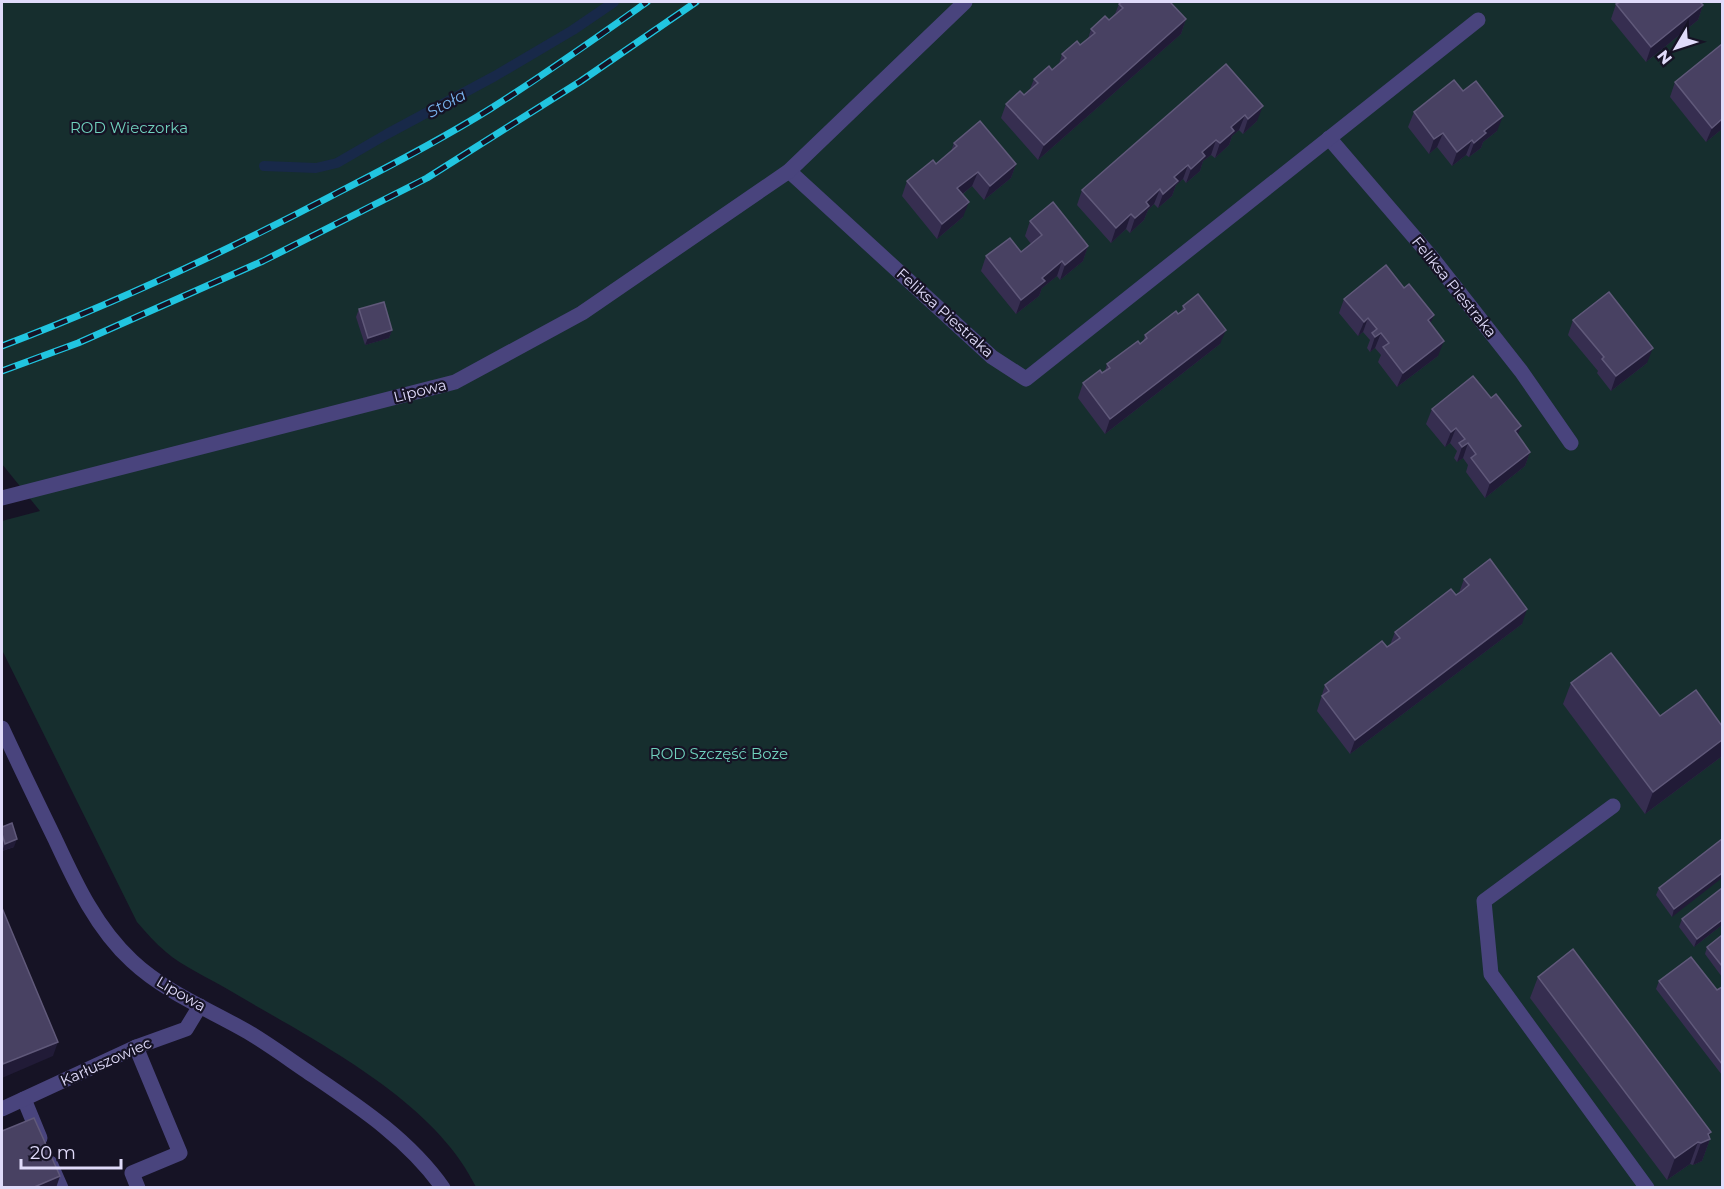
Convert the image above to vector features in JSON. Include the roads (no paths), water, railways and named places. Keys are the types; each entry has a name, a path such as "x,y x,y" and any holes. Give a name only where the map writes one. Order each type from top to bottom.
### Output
{"street":[{"path":"789,171 965,2"},
{"name":"Feliksa Piestraka","path":"789,171 992,357 1026,379 1478,20"},
{"name":"Feliksa Piestraka","path":"1329,138 1434,259 1521,371 1571,443"},
{"name":"Lipowa","path":"2,498 455,382 582,313 789,171"},
{"name":"Lipowa","path":"2,728 64,859 101,925 114,943 157,981 250,1033 387,1129 406,1144 443,1188"},
{"path":"1612,806 1484,901 1491,974 1647,1188"},
{"name":"Karłuszowiec","path":"2,1109 136,1047 186,1029 200,1006"},
{"path":"136,1047 180,1153 132,1173 138,1188"},
{"path":"24,1099 61,1188"}],"waterway":[{"name":"Stoła","path":"264,166 316,168 337,163 495,76 573,30 614,2"}],"railway":[{"path":"2,346 88,312 173,274 397,162 510,96 647,2"},
{"path":"2,371 78,343 263,261 427,178 581,81 696,2"}],"park label":[{"name":"ROD Wieczorka","path":"129,128"},
{"name":"ROD Szczęść Boże","path":"719,754"}]}
